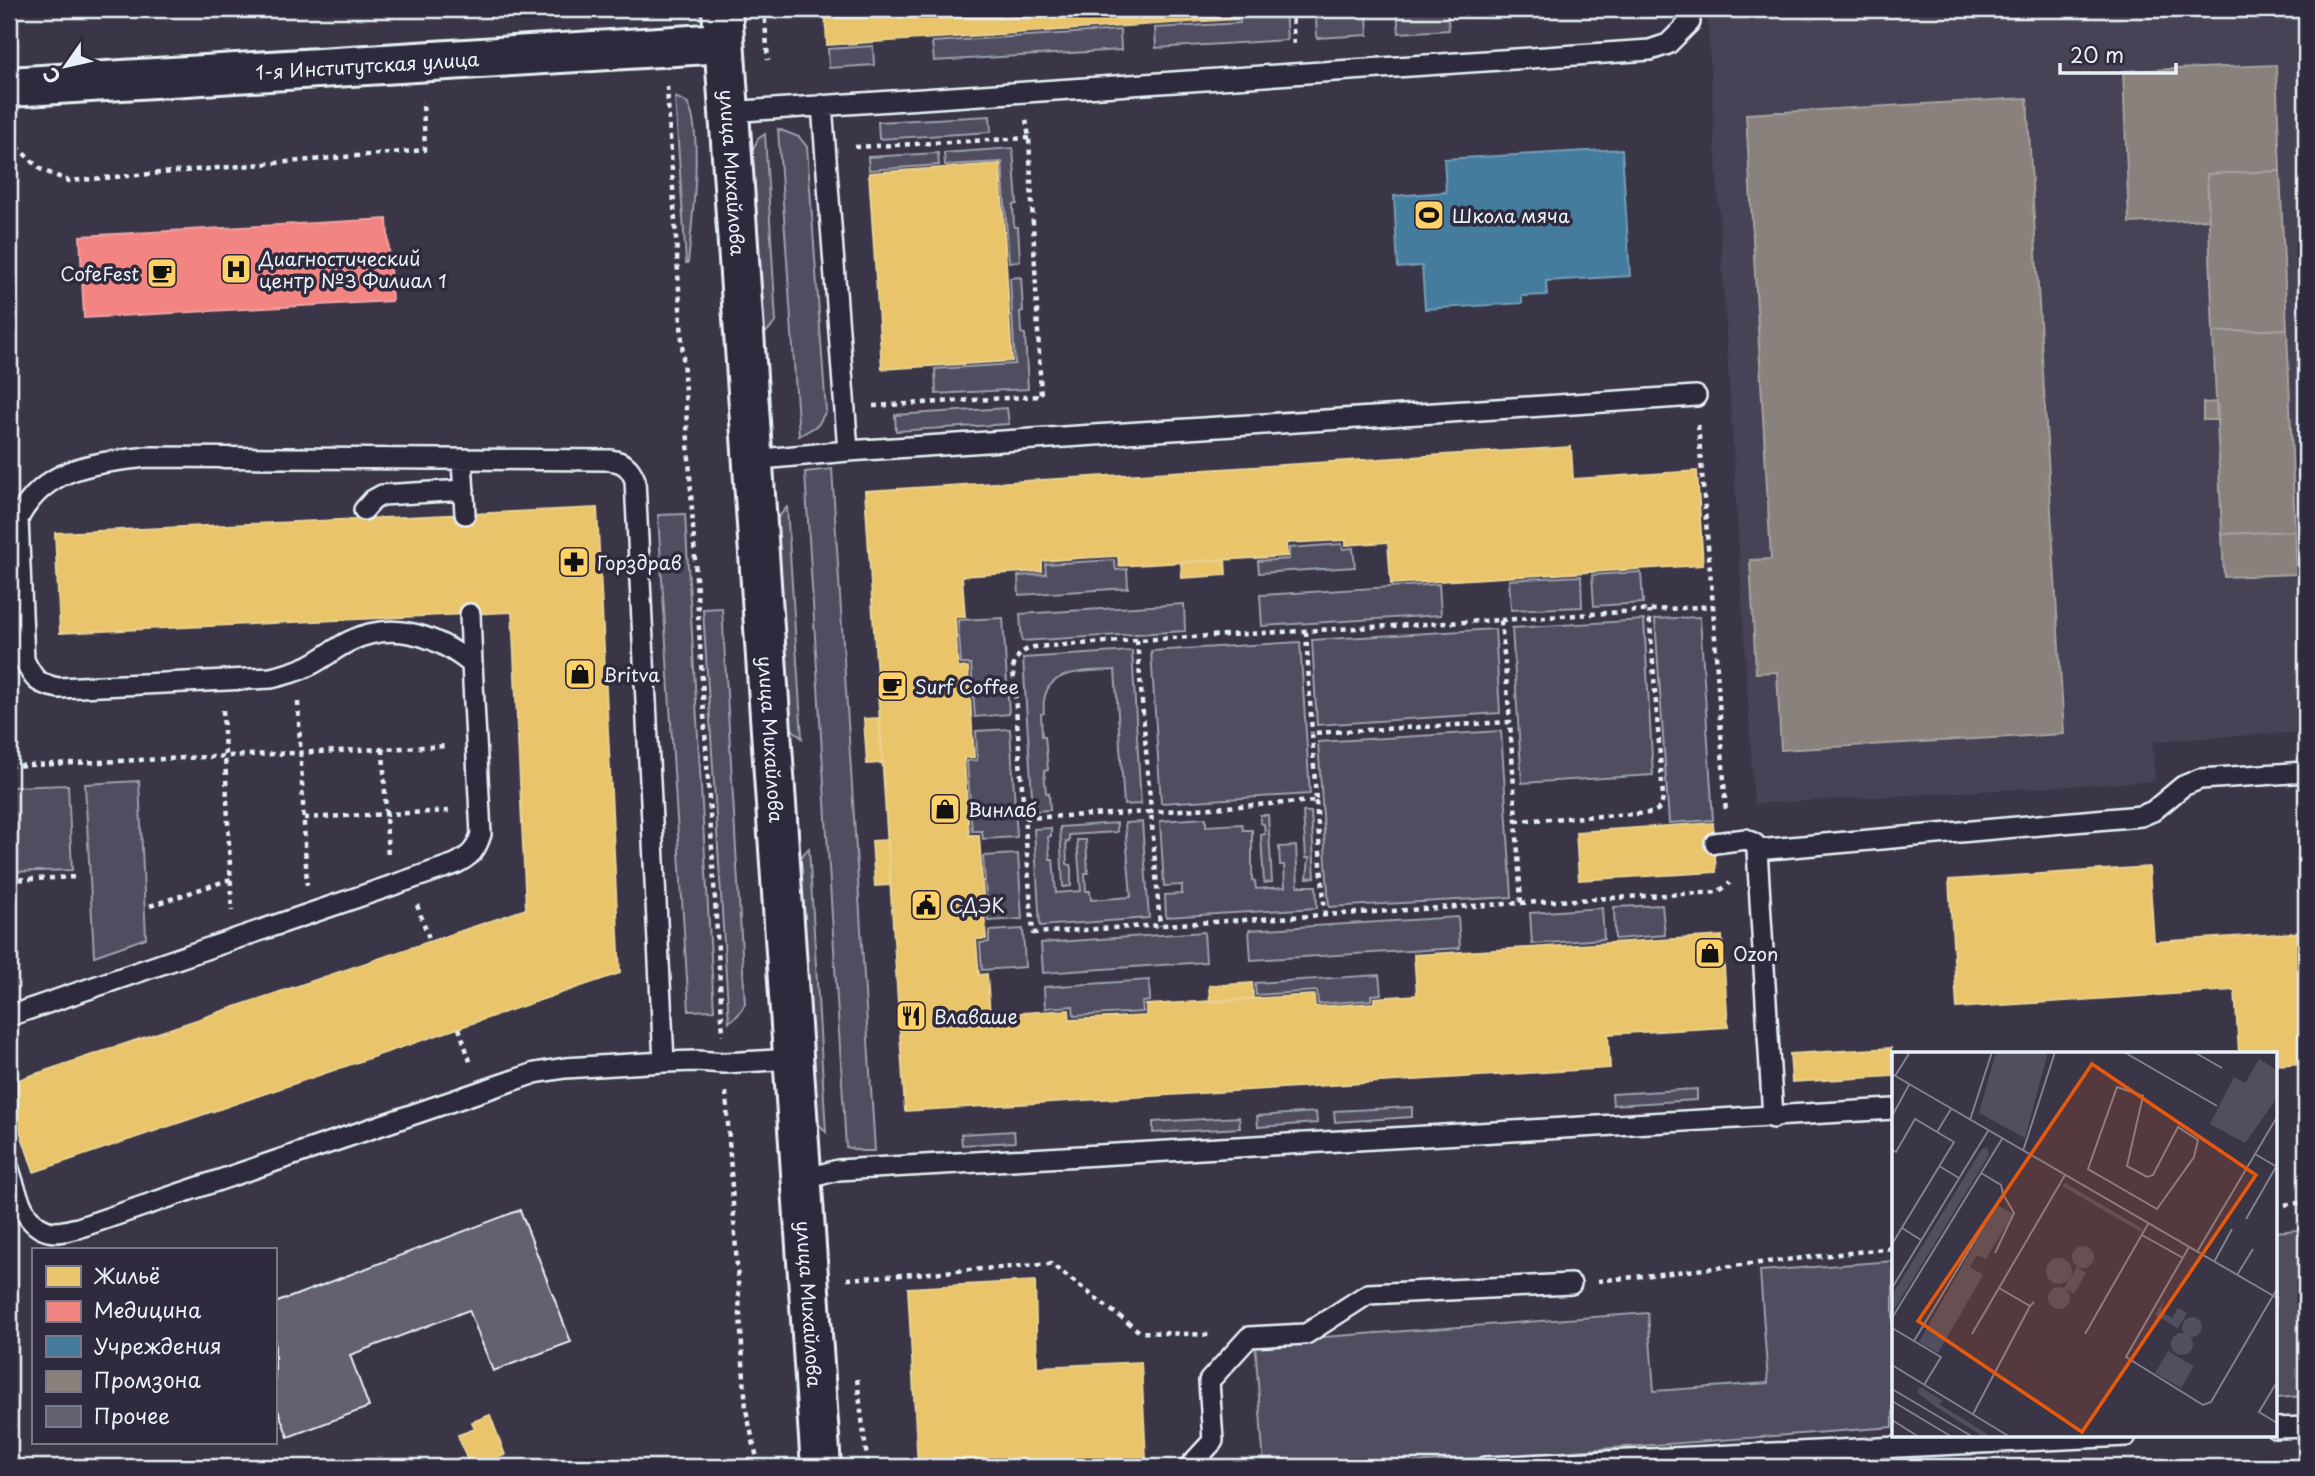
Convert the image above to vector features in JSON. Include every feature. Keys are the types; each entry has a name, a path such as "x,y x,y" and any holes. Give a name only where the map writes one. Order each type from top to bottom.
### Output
{"street":[{"name":"1-я Институтская улица","path":"9,87 723,26"},
{"name":"улица Михайлова","path":"723,26 821,1467"}],"lane":[{"path":"728,112 1650,50 1668,44 1690,22 1689,9"},
{"path":"822,105 848,452"},
{"path":"752,460 1696,396"},
{"path":"472,664 452,648 429,637 390,632 353,639 309,666 271,678 59,688 44,685 33,678 24,660 18,519 26,503 38,489 55,478 85,467 148,457 610,460 626,465 635,480 664,1062"},
{"path":"463,458 465,514"},
{"path":"364,510 382,495 464,490"},
{"path":"9,1016 469,857 477,848 481,834 470,614"},
{"path":"1757,850 2141,816 2164,804 2183,786 2200,779 2306,772"},
{"path":"1721,843 1745,839 1755,844 1757,850 1773,1118"},
{"path":"9,1169 22,1209 35,1224 55,1232 78,1228 536,1073 555,1069 664,1062 724,1063 793,1059"},
{"path":"801,1180 838,1170 1892,1109"},
{"path":"1189,1467 1213,1441 1209,1381 1249,1337 1306,1334 1368,1294 1571,1284"},
{"path":"2276,1428 2306,1427"},
{"path":"1486,1467 2085,1438"}],"path":[{"path":"653,86 667,86 746,1410 760,1467"},
{"path":"9,140 41,170 69,181 425,150 422,89"},
{"path":"844,408 1041,396 1029,138 1021,92"},
{"path":"826,150 1029,138"},
{"path":"1696,396 1713,606 1721,843 1730,883"},
{"path":"1713,606 1138,640 1034,647 1022,651 1016,657 1013,667 1033,933 1718,892 1730,883 1759,881"},
{"path":"1516,821 1651,813 1662,806 1649,611"},
{"path":"1501,620 1521,903"},
{"path":"1306,632 1325,915"},
{"path":"1138,640 1160,926"},
{"path":"297,671 309,914"},
{"path":"221,680 234,939"},
{"path":"1312,733 1510,722"},
{"path":"9,766 477,744"},
{"path":"383,749 390,886"},
{"path":"1025,818 1316,802"},
{"path":"304,818 480,810"},
{"path":"9,880 78,877"},
{"path":"150,906 231,879"},
{"path":"459,1028 480,1091"},
{"path":"2276,1206 2306,1202"},
{"path":"1571,1284 1892,1248"},
{"path":"844,1279 1051,1264 1140,1332 1249,1337"},
{"path":"856,1373 868,1467"}],"shaded area":[{"path":"1239,9 1285,9 1287,40 1156,48 1155,28 1240,23"},
{"path":"1707,9 2306,9 2306,732 2153,741 2155,781 1754,804"},
{"path":"1447,10 1449,30 1399,33 1397,13"},
{"path":"1367,15 1368,35 1317,38 1316,18"},
{"path":"1120,30 1121,50 934,61 932,42"},
{"path":"873,46 874,65 829,68 828,49"},
{"path":"675,97 686,102 692,114 695,132 694,204 688,263 686,263"},
{"path":"990,116 991,132 879,139 878,122"},
{"path":"778,129 799,137 807,147 826,411 818,425 799,436"},
{"path":"765,134 776,322 759,340 749,157 758,139"},
{"path":"1013,148 1017,204 1013,205 1014,227 1018,227 1020,261 1009,262 1002,162 945,165 944,153"},
{"path":"938,153 939,165 869,170 868,157"},
{"path":"1021,277 1021,333 1025,334 1028,389 936,394 935,369 1015,364 1010,278"},
{"path":"1007,408 1009,424 896,431 895,415"},
{"path":"832,469 875,1151 846,1147 805,472"},
{"path":"787,507 802,738 782,720 771,526"},
{"path":"685,514 714,1010 689,1011 658,515"},
{"path":"1342,544 1343,549 1353,548 1355,567 1259,573 1258,561 1289,559 1289,548"},
{"path":"1114,560 1116,570 1127,569 1128,588 1019,595 1018,576 1046,574 1045,564"},
{"path":"1641,572 1643,603 1594,606 1592,575"},
{"path":"1581,576 1582,607 1511,610 1509,580"},
{"path":"1439,584 1441,615 1262,626 1260,595"},
{"path":"1184,604 1185,631 1022,641 1020,614"},
{"path":"722,608 745,1004 729,1022 703,609"},
{"path":"1700,617 1713,820 1669,823 1655,619"},
{"path":"1003,618 1009,714 975,717 971,664 961,664 958,620"},
{"path":"1644,620 1653,775 1522,783 1512,628"},
{"path":"1495,629 1500,713 1317,725 1312,640"},
{"path":"1300,642 1310,794 1161,803 1151,651"},
{"path":"1132,651 1141,804 1124,805 1115,670 1090,671 1066,675 1056,680 1044,698 1044,713 1041,714 1042,736 1045,736 1048,770 1044,771 1050,810 1033,811 1023,658"},
{"path":"1010,729 1017,837 983,839 982,831 972,831 967,761 977,760 976,731"},
{"path":"1501,731 1512,897 1329,907 1318,742"},
{"path":"139,781 146,938 94,956 85,784"},
{"path":"68,785 72,870 9,872 9,787"},
{"path":"1303,812 1311,812 1315,877 1307,878 1309,858 1306,858"},
{"path":"1260,815 1268,815 1272,882 1264,883 1261,835 1265,834"},
{"path":"1206,818 1206,826 1242,824 1243,830 1252,830 1252,880 1255,881 1256,889 1285,887 1284,865 1280,865 1279,847 1296,846 1298,886 1316,886 1317,908 1166,917 1165,895 1182,894 1182,885 1164,886 1160,821"},
{"path":"1142,822 1149,918 1040,926 1034,829 1051,828 1051,836 1048,837 1056,893 1081,891 1077,840 1086,840 1086,891 1090,891 1091,900 1131,897 1125,823"},
{"path":"1117,823 1117,832 1069,835 1069,842 1066,842 1067,864 1071,865 1071,886 1063,887 1060,827"},
{"path":"809,848 826,1132 810,1115 791,867"},
{"path":"1018,854 1022,919 988,921 983,856"},
{"path":"1662,905 1665,935 1615,939 1614,907"},
{"path":"1602,908 1604,939 1532,944 1530,913"},
{"path":"1458,917 1460,948 1251,960 1249,930"},
{"path":"1023,929 1025,967 982,970 980,943 989,942 989,931"},
{"path":"1204,932 1206,962 1043,973 1041,943"},
{"path":"1379,975 1381,994 1371,995 1371,1000 1318,1004 1317,991 1256,995 1255,983"},
{"path":"1149,980 1150,1001 1142,1002 1143,1012 1074,1016 1073,1006 1045,1008 1044,987"},
{"path":"1697,1089 1697,1100 1613,1105 1612,1094"},
{"path":"1412,1107 1412,1117 1335,1122 1334,1111"},
{"path":"1316,1112 1317,1123 1258,1127 1257,1116"},
{"path":"1239,1117 1240,1128 1153,1133 1153,1122"},
{"path":"1014,1131 1015,1142 962,1145 961,1134"},
{"path":"2306,1229 2306,1396 2276,1398 2276,1232"},
{"path":"1892,1261 1892,1427 1361,1467 1264,1467 1255,1342 1648,1313 1654,1391 1768,1383 1760,1271"}],"building: Жильё":[{"path":"825,9 1236,9 1237,19 827,45"},
{"path":"1298,9 1397,9 1299,15"},
{"path":"1000,164 1012,361 882,369 869,173"},
{"path":"1571,447 1573,479 1697,471 1703,565 1391,584 1388,542 1346,545 1346,540 1286,543 1287,556 1119,566 1118,556 1080,558 1042,561 1042,571 962,576 965,617 955,617 958,668 968,667 974,757 964,758 969,835 979,835 986,939 976,939 979,975 987,974 990,1015 1069,1010 1070,1020 1146,1016 1146,1005 1314,995 1315,1007 1374,1003 1374,998 1417,995 1414,955 1722,936 1728,1027 1608,1034 1610,1068 905,1111 865,491"},
{"path":"597,508 620,973 34,1172 9,1098 9,1083 526,909 512,612 60,633 55,533"},
{"path":"1225,559 1226,575 1182,578 1181,562"},
{"path":"879,718 882,763 867,764 864,719"},
{"path":"1713,823 1716,872 1579,880 1576,832"},
{"path":"888,840 890,885 875,886 872,841"},
{"path":"2149,867 2154,942 2306,932 2306,1063 2276,1065 2276,1052 2239,1052 2235,990 1957,1008 1949,880"},
{"path":"1252,983 1253,999 1210,1002 1209,986"},
{"path":"1891,1048 1892,1076 1792,1082 1790,1054"},
{"path":"1035,1281 1037,1367 1141,1362 1146,1458 1047,1463 1048,1467 918,1467 908,1288"},
{"path":"490,1415 505,1455 470,1467 458,1435 475,1429 472,1422"}],"building: Медицина":[{"name":"Диагностический центр №3 Филиал 1","path":"387,219 392,301 84,318 80,236"}],"building: Учреждения":[{"path":"1622,149 1630,276 1546,281 1547,295 1522,296 1522,303 1425,309 1422,266 1398,268 1394,196 1446,192 1444,159"}],"building: Промзона":[{"path":"2276,65 2280,171 2207,174 2209,219 2129,223 2123,71"},
{"path":"2027,98 2064,734 1781,750 1777,672 1756,673 1750,560 1771,559 1746,114"},
{"path":"2280,171 2287,329 2213,332 2207,174"},
{"path":"2287,329 2295,531 2222,534 2213,332"},
{"path":"2217,402 2218,420 2203,420 2203,403"},
{"path":"2295,531 2297,574 2224,577 2222,534"}],"building: Прочее":[{"path":"520,1210 571,1342 493,1371 469,1310 350,1355 369,1407 288,1437 276,1405 276,1303"}],"place":[{"name":"Школа мяча","path":"1429,215"},
{"name":"Диагностический центр №3 Филиал 1","path":"236,269"},
{"name":"CofeFest","path":"162,273"},
{"name":"Горздрав","path":"574,562"},
{"name":"Britva","path":"580,674"},
{"name":"Surf Coffee","path":"892,686"},
{"name":"Винлаб","path":"945,809"},
{"name":"СДЭК","path":"926,905"},
{"name":"Ozon","path":"1710,953"},
{"name":"Влаваше","path":"911,1016"}]}
